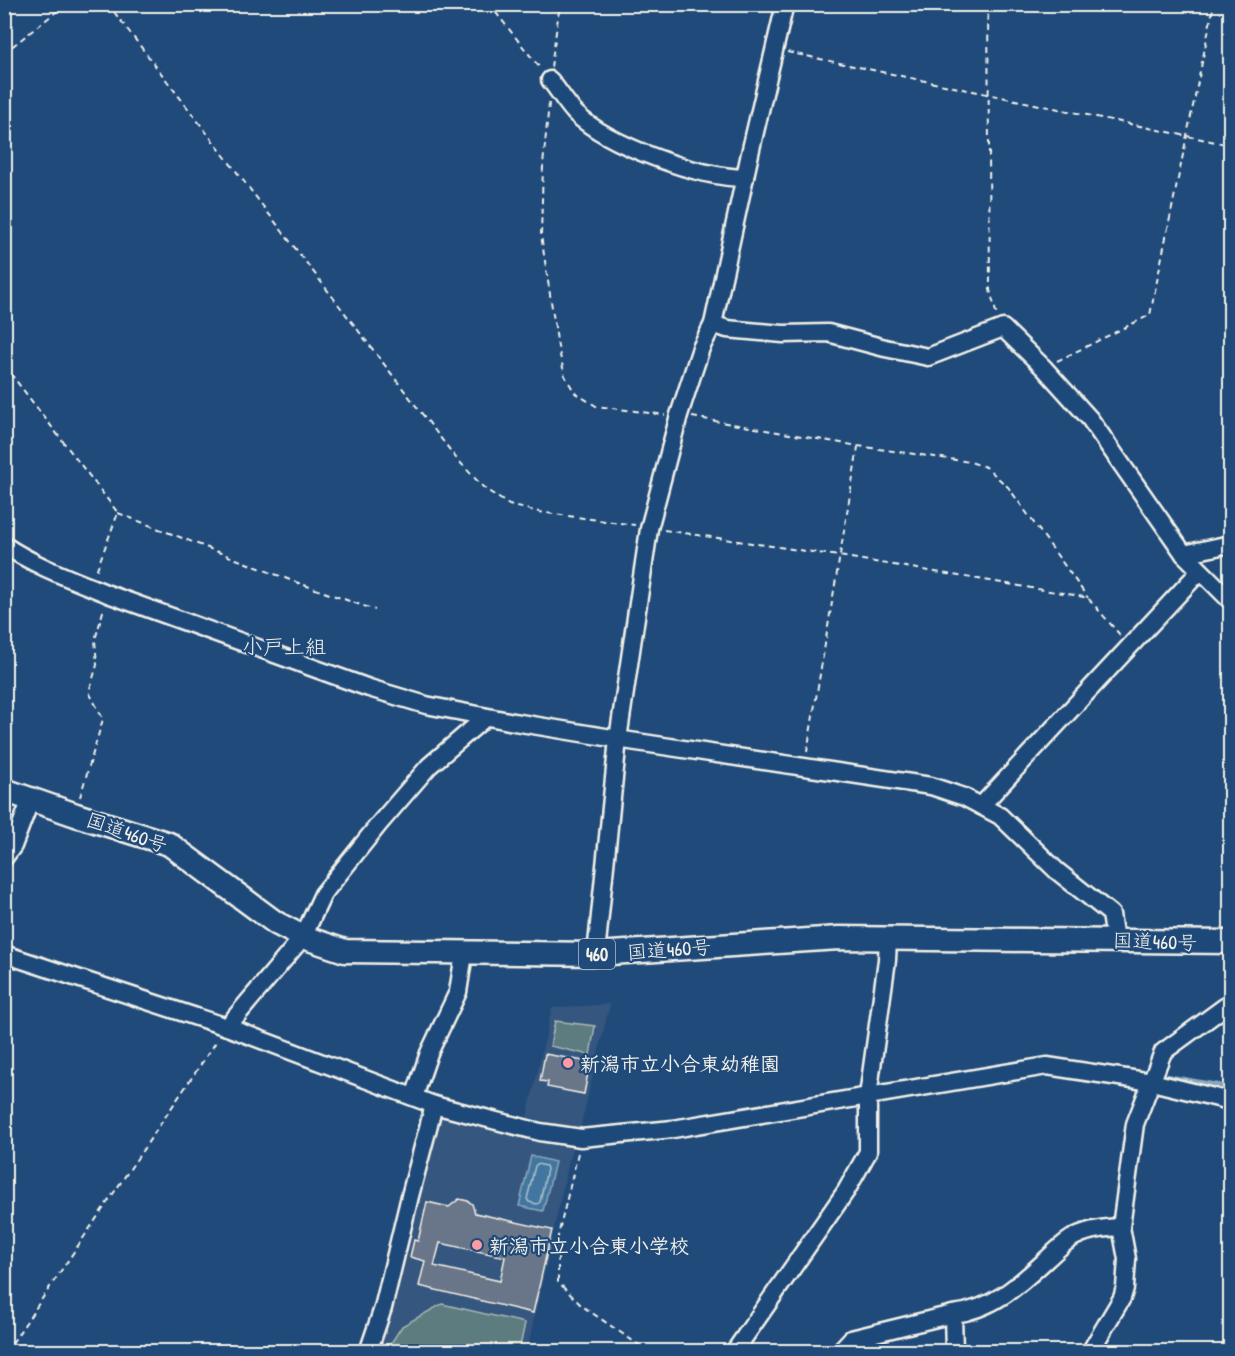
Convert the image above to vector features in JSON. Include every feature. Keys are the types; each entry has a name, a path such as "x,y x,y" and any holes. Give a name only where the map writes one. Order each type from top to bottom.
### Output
{"highway":[{"name":"国道460号","path":"4,790 169,844 276,923 303,937 345,951 596,954 839,938 1230,942"}],"street":[{"path":"596,954 618,739 649,529 679,415 701,348 713,324 785,4"},
{"path":"550,80 576,113 611,138 697,172 718,177 745,178"},
{"path":"713,324 727,329 783,334 828,333 928,357 1003,328 1044,368 1090,419 1184,554 1230,600"},
{"path":"4,544 15,552 108,594 369,688 426,705 618,739 931,786 964,797 1000,816 1057,871 1111,914 1115,940"},
{"path":"1184,554 1230,544"},
{"path":"981,806 1200,571"},
{"path":"226,1027 303,937 323,894 379,824 429,766 486,717"},
{"path":"4,858 14,846 31,799"},
{"path":"734,1352 846,1191 868,1152 868,1096 888,939"},
{"path":"4,954 226,1027 434,1105 540,1132 581,1138 674,1129 1047,1066 1152,1082 1230,1101"},
{"path":"414,1096 429,1053 458,992 464,954"},
{"path":"1090,1352 1122,1298 1125,1288 1127,1259 1121,1227 1135,1124 1163,1052 1230,1003"},
{"path":"368,1352 383,1308 434,1105"},
{"path":"839,1352 851,1338 966,1313 999,1299 1019,1285 1065,1243 1077,1236 1102,1228 1121,1227"},
{"path":"953,1314 954,1352"}],"path":[{"path":"4,52 66,4"},
{"path":"108,4 449,448 484,488 509,505 540,512 839,556 1088,598"},
{"path":"489,4 550,80"},
{"path":"560,4 550,80 543,165 541,235 564,376 575,393 596,406 679,415 858,446 970,462 986,467 1008,487 1088,598 1130,648"},
{"path":"988,4 990,290 1003,328"},
{"path":"1044,368 1150,315 1214,4"},
{"path":"774,50 1230,145"},
{"path":"4,365 118,513 290,580 375,610"},
{"path":"804,766 858,446"},
{"path":"90,587 118,513"},
{"path":"76,815 103,719 89,692 97,665 95,640 108,594"},
{"path":"6,1352 226,1027"},
{"path":"581,1138 558,1236 558,1282 582,1306 649,1352"}],"shaded area":[{"name":"新潟市立小合東幼稚園","path":"610,1004 580,1129 527,1117 552,1008"},
{"name":"新潟市立小合東小学校","path":"437,1111 573,1143 527,1351 376,1352"}],"green space":[{"path":"555,1021 595,1026 590,1055 550,1046"},
{"path":"442,1304 525,1323 519,1351 386,1351 402,1326"}],"water":[{"path":"531,1156 555,1162 543,1211 519,1206"}],"building":[{"path":"545,1054 590,1062 584,1094 547,1087 548,1082 540,1081"},
{"path":"459,1199 468,1201 472,1204 475,1213 552,1230 533,1313 419,1286 425,1261 410,1257 414,1240 418,1241 427,1202 449,1207","holes":["440,1243 505,1257 500,1281 434,1266"]}],"waterway":[{"path":"1167,1076 1230,1087"}],"place":[{"name":"新潟市立小合東幼稚園","path":"568,1063"},
{"name":"新潟市立小合東小学校","path":"477,1245"}],"district":[{"name":"小戸上組","path":"284,646"}]}
